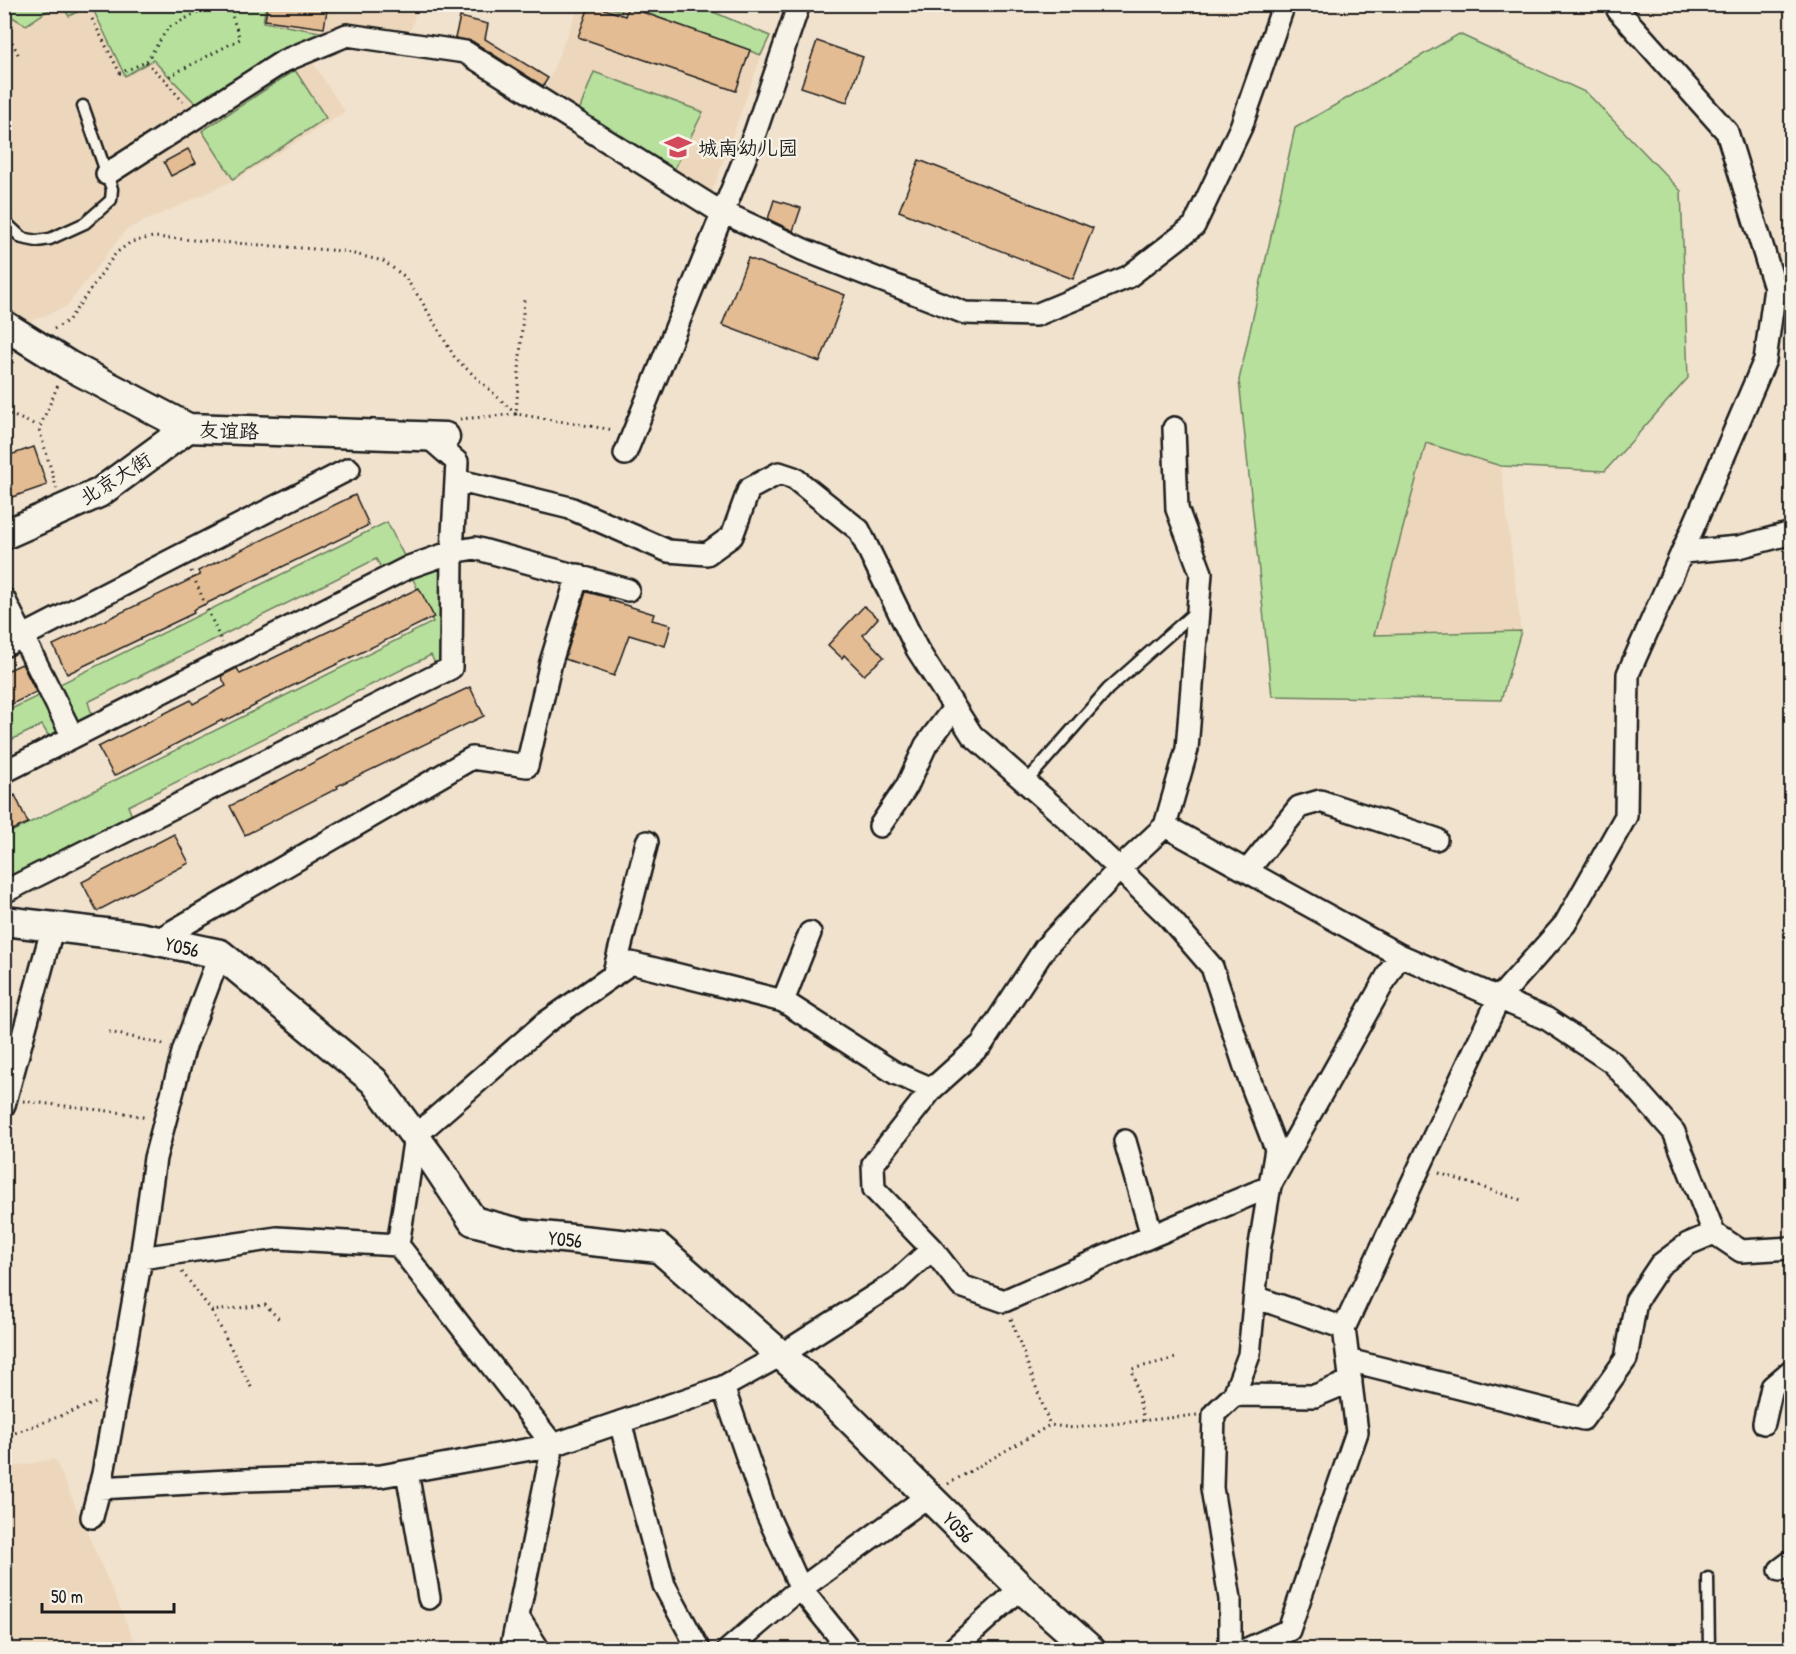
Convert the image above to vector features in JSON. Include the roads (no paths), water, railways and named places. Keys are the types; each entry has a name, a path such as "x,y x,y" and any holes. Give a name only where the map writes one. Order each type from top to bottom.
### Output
{"street":[{"path":"625,454 754,133 799,4"},
{"path":"107,174 284,61 347,34 465,52 714,208 804,250 965,314 1036,315 1128,277 1194,226 1241,127 1284,4"},
{"path":"1245,1650 1289,1630 1357,1432 1344,1328 1499,998 1564,924 1626,816 1628,674 1765,360 1775,288 1727,132 1618,10 1616,4"},
{"name":"友谊路","path":"15,332 68,365 188,428 442,431"},
{"name":"北京大街","path":"4,535 99,493 188,428"},
{"path":"1174,428 1177,509 1201,573 1187,749 1165,826 1119,869 1045,948 982,1044 932,1089 873,1164 874,1189 932,1249 961,1286 1004,1301 1269,1187 1399,955"},
{"path":"4,892 451,668 457,462 442,431"},
{"path":"4,646 349,469"},
{"path":"456,480 570,508 668,551 707,554 732,536 749,489 779,473 794,478 859,530 917,649 972,735 1064,816 1167,915 1212,967 1247,1073 1276,1149 1259,1251 1249,1354 1234,1395 1215,1414 1212,1488 1230,1599 1230,1650"},
{"path":"1683,552 1739,548 1791,532"},
{"path":"4,772 409,567 453,552 476,548 628,590"},
{"path":"156,941 472,758 527,766 551,662 578,575"},
{"path":"4,599 73,737"},
{"path":"880,826 907,786 926,745 954,708"},
{"path":"1247,871 1299,807 1320,801 1436,838"},
{"path":"1165,826 1399,955 1547,1019 1613,1064 1674,1132 1714,1233 1741,1251 1791,1248"},
{"path":"613,976 647,842"},
{"name":"Y056","path":"4,921 139,937 220,954 374,1081 436,1165 473,1221 523,1234 659,1248 821,1390 1021,1588 1091,1650"},
{"path":"5,1102 53,927"},
{"path":"783,1001 810,933"},
{"path":"92,1517 117,1395 141,1258 155,1158 184,1049 220,954"},
{"path":"511,1650 553,1444 398,1245 415,1136 545,1023 631,963 783,1001 895,1073 932,1089"},
{"path":"1125,1141 1152,1236"},
{"path":"1234,1395 1315,1396 1350,1371 1583,1419 1626,1359 1636,1301 1660,1265 1688,1244 1714,1233"},
{"path":"141,1258 277,1238 398,1245"},
{"path":"99,1488 381,1476 553,1444 723,1387 781,1354 896,1282 932,1249"},
{"path":"1255,1297 1344,1328"},
{"path":"1764,1423 1772,1387 1791,1370"},
{"path":"723,1387 767,1514 801,1589 850,1650"},
{"path":"620,1422 664,1585 699,1650"},
{"path":"407,1472 429,1598"},
{"path":"728,1650 801,1589 928,1496"},
{"path":"952,1650 1021,1588"},
{"path":"518,1617 539,1650"}],"lane":[{"path":"4,221 22,238 37,241 50,239 85,223 111,200 112,189 83,106"},
{"path":"1026,782 1108,689 1198,609"},
{"path":"1708,1578 1709,1650"}],"place":[{"name":"城南幼儿园","path":"678,147"}]}
